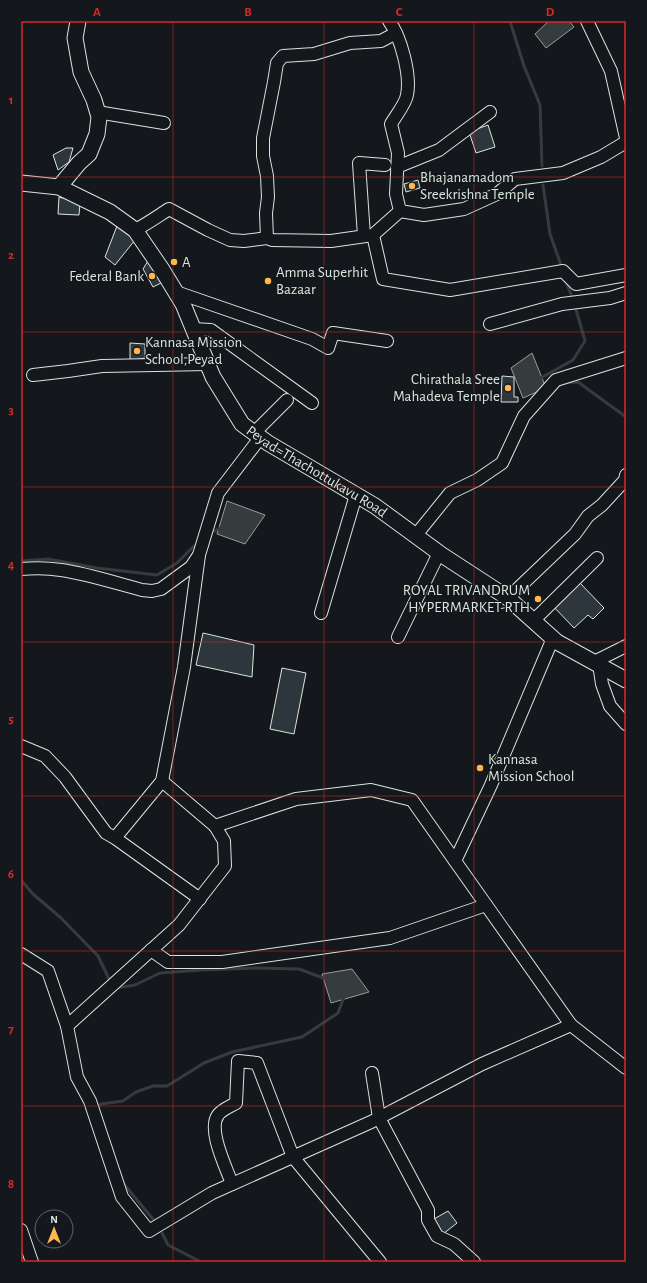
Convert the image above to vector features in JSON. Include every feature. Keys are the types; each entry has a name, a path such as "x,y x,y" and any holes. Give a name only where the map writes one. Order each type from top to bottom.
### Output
{"main road":[{"path":"21,183 59,187 79,163 89,154 97,134 99,117 98,112 81,72 75,38 78,21"},
{"name":"Peyad=Thachottukavu Road","path":"59,187 110,212 134,230 162,268 183,304 213,377 242,424 257,436 375,506 439,553 508,598 557,642 626,680"}],"street":[{"path":"389,21 404,51 407,80 407,96 391,124 398,153 396,194 400,211"},
{"path":"587,21 611,71 626,138"},
{"path":"271,239 266,213 268,197 267,176 263,156 263,138 277,63 283,56 314,54 350,43 381,41 396,33"},
{"path":"98,112 164,123"},
{"path":"398,167 439,150 490,112"},
{"path":"134,230 170,209 208,230 230,240 244,241 271,239 331,241 369,235 400,211 424,215 464,209 497,194 515,179 563,173 601,157 626,142"},
{"path":"385,165 359,163 369,235 383,279 450,290 563,271 576,284 626,275"},
{"path":"176,292 312,340 328,348 333,333 387,341"},
{"path":"490,324 567,304 610,298 626,293"},
{"path":"193,329 211,330 312,403"},
{"path":"416,535 450,493 477,480 502,463 524,416 556,380 626,358"},
{"path":"33,375 102,366 208,364"},
{"path":"115,838 162,781 184,667 199,555 218,493 257,436 287,400"},
{"path":"508,598 576,534 588,516 625,480 626,475"},
{"path":"320,613 356,495"},
{"path":"398,637 439,553"},
{"path":"21,569 42,568 62,570 83,574 142,590 152,591 161,589 170,584 191,567 199,555"},
{"path":"533,621 597,558"},
{"path":"455,861 491,785 553,638"},
{"path":"626,646 596,663 610,706 626,724"},
{"path":"21,746 45,756 65,778 106,833 200,899"},
{"path":"67,1026 179,925 226,866 224,841 215,826 162,781"},
{"path":"215,826 296,798 371,790 412,800 571,1025 626,1068"},
{"path":"151,950 168,962 222,962 390,938 486,905"},
{"path":"21,954 48,971 67,1026 77,1077 90,1101 122,1197 149,1230 212,1193 379,1118 482,1064 571,1025"},
{"path":"232,1184 217,1142 214,1127 218,1115 236,1103 238,1061 257,1063 293,1157 380,1262"},
{"path":"372,1073 379,1118 428,1210 428,1220 437,1236 454,1244 474,1262"},
{"path":"21,1230 32,1262"}],"shaded area":[{"path":"549,21 569,21 574,27 546,48 535,34"},
{"path":"532,353 546,388 523,398 511,368"},
{"path":"227,501 265,515 245,544 217,534"},
{"path":"352,969 369,992 331,1003 322,974"}],"building":[{"path":"488,125 495,147 476,153 469,132"},
{"path":"66,148 73,148 69,162 58,170 53,155"},
{"name":"Bhajanamadom Sreekrishna Temple","path":"418,180 420,188 406,192 404,184"},
{"path":"59,197 80,203 79,215 58,214"},
{"path":"117,226 135,240 115,265 105,257"},
{"name":"Federal Bank","path":"148,261 161,283 153,287 143,269"},
{"name":"Kannasa Mission School,Peyad","path":"130,343 145,344 145,358 130,361"},
{"name":"Chirathala Sree Mahadeva Temple","path":"502,376 514,377 514,397 518,397 518,402 501,402"},
{"path":"578,581 604,608 593,619 588,615 574,628 552,605"},
{"path":"203,633 254,645 252,677 196,665"},
{"path":"282,668 306,673 294,734 270,729"},
{"path":"448,1211 457,1223 443,1234 434,1219"}],"waterway":[{"path":"510,21 524,66 540,105 542,166"},
{"path":"543,185 550,234 562,268"},
{"path":"566,281 573,300"},
{"path":"539,379 573,360 585,341 575,306"},
{"path":"564,383 578,382 626,417"},
{"path":"215,531 222,527"},
{"path":"21,561 48,559 97,568 157,575 177,563 194,546"},
{"path":"21,880 33,894 61,918 98,956 111,983"},
{"path":"116,988 135,985 160,973 201,970 256,968 299,969 326,979"},
{"path":"96,1108 101,1104 123,1101 136,1092 153,1086 167,1086 204,1063 232,1052 302,1037 338,1013 344,997"},
{"path":"123,1183 157,1224"},
{"path":"162,1233 168,1245 201,1262"}],"place":[{"name":"Bhajanamadom Sreekrishna Temple","path":"412,186"},
{"name":"A","path":"174,262"},
{"name":"Federal Bank","path":"152,276"},
{"name":"Amma Superhit Bazaar","path":"268,281"},
{"name":"Kannasa Mission School,Peyad","path":"137,351"},
{"name":"Chirathala Sree Mahadeva Temple","path":"508,388"},
{"name":"ROYAL TRIVANDRUM HYPERMARKET-RTH","path":"538,599"},
{"name":"Kannasa Mission School","path":"480,768"}]}
